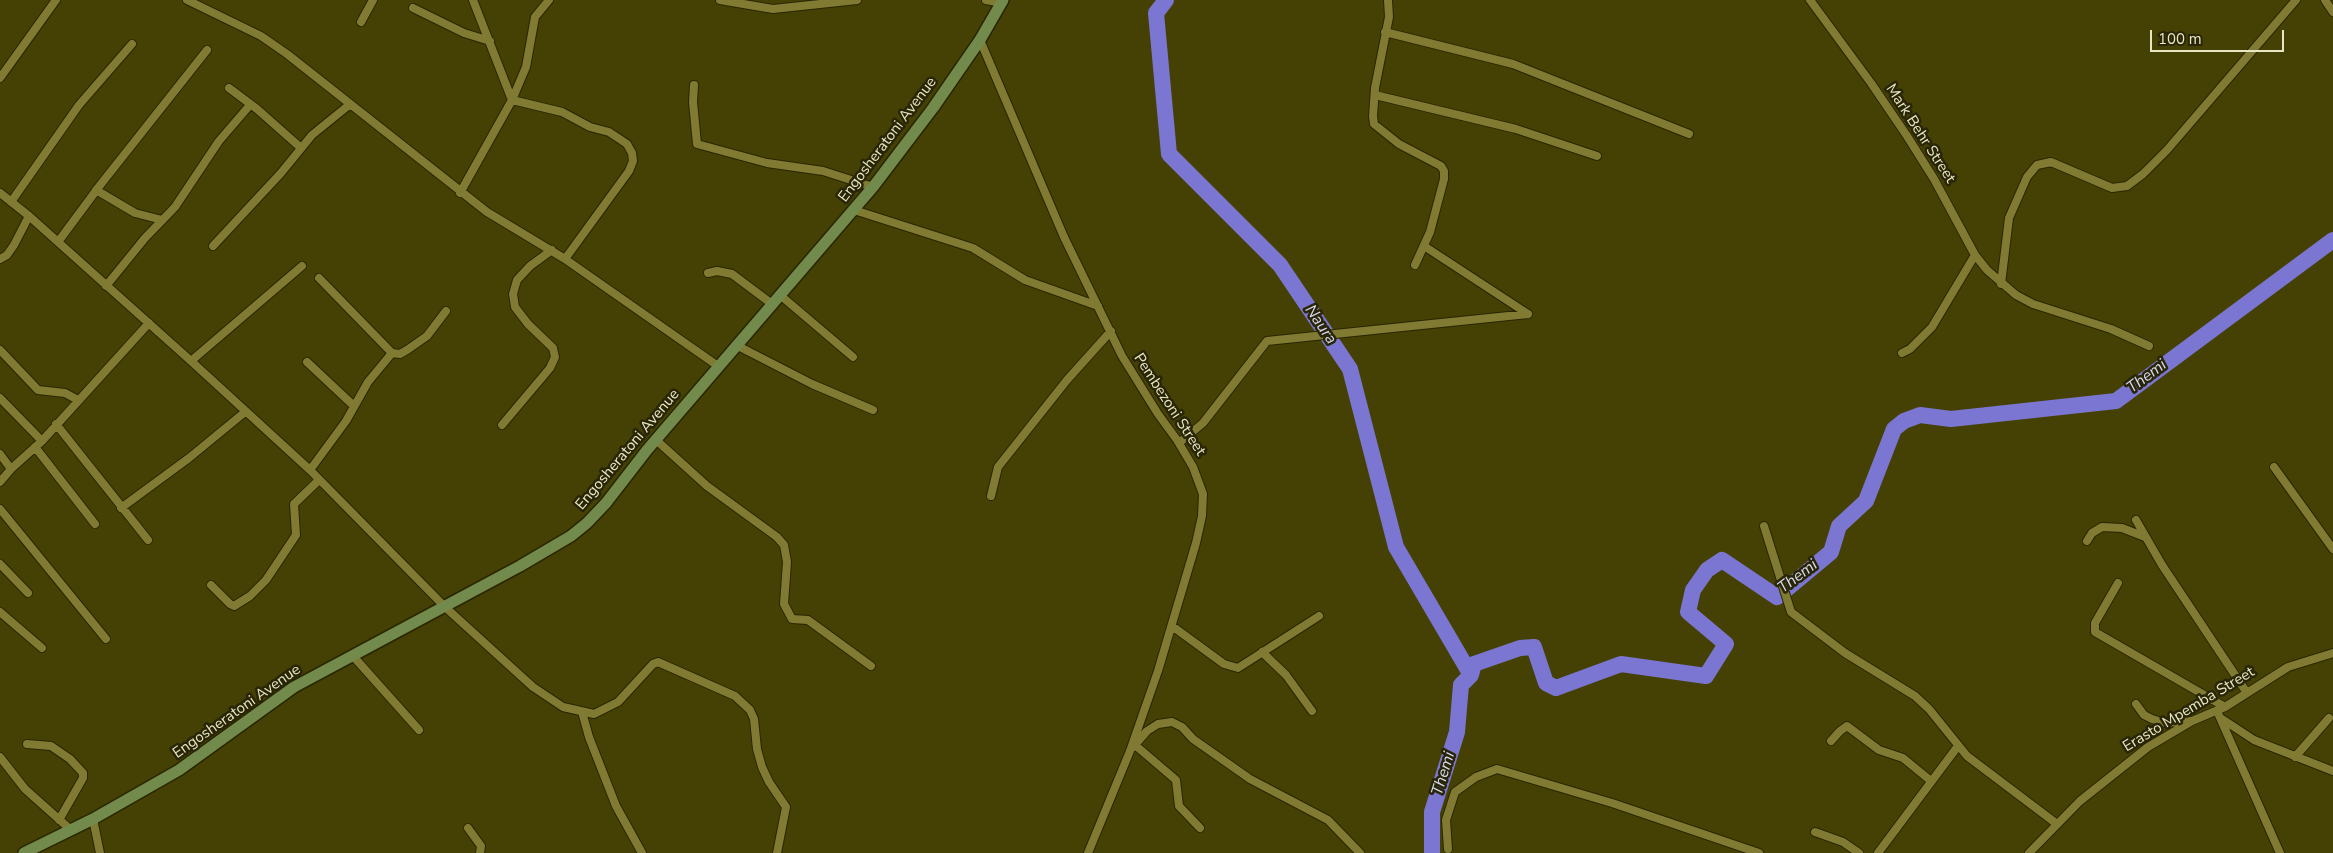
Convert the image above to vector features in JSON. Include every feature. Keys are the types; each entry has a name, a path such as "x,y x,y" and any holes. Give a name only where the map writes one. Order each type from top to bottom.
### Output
{"street":[{"path":"0,78 56,0"},
{"path":"186,0 261,36 287,54 486,212 552,250 718,366"},
{"path":"360,22 373,0"},
{"path":"473,0 512,100"},
{"path":"460,193 512,100 526,67 535,17 549,0"},
{"path":"720,0 773,9 857,0"},
{"path":"986,0 1002,2"},
{"path":"1388,0 1389,17 1375,95 1374,124 1400,144 1441,166 1444,171 1441,196 1424,246 1415,265"},
{"name":"Mark Behr Street","path":"1810,0 1866,76 1911,144 1975,255 2001,284 2033,304 2111,329 2149,346"},
{"path":"2325,0 2333,12"},
{"path":"2001,284 2009,218 2027,177 2037,165 2051,162 2112,188 2127,186 2143,174 2168,150 2292,1"},
{"name":"Engosheratoni Avenue","path":"24,853 93,819 179,770 294,687 445,607 572,536 606,503 655,440 873,187 933,108 980,40 1002,2"},
{"path":"413,8 464,33 490,41"},
{"path":"1385,32 1513,64 1688,134"},
{"name":"Pembezoni Street","path":"980,40 1064,237 1122,356 1158,414 1179,442 1193,467 1203,494 1202,516 1172,626 1133,748 1088,853"},
{"path":"11,202 79,105 132,44"},
{"path":"58,242 96,190 208,50"},
{"path":"694,85 693,97 697,144 767,163 823,171 873,187"},
{"path":"229,88 301,148"},
{"path":"1375,95 1516,129 1598,156"},
{"path":"512,100 562,112 590,127 609,132 627,144 632,153 633,161 629,171 565,259"},
{"path":"106,286 174,207 218,141 250,105"},
{"path":"213,246 312,135 349,105"},
{"path":"96,190 135,213 162,220"},
{"path":"0,193 29,216 149,323 310,470 445,607 533,687 563,707 594,714 618,702 653,664 658,662 735,696 750,710 754,719 757,750 762,767 768,782 783,799 786,807 777,853"},
{"path":"854,210 973,248 1025,280 1098,306"},
{"path":"0,259 7,255 29,216"},
{"path":"1179,442 1203,423 1267,341 1528,314 1424,246"},
{"path":"502,425 550,368 556,357 553,348 528,324 515,307 513,294 517,280 530,266 552,250"},
{"path":"1902,353 1910,349 1932,327 1975,255"},
{"path":"191,361 302,266"},
{"path":"708,273 717,271 732,274 772,304"},
{"path":"319,278 392,353 400,354 426,336 446,311"},
{"path":"780,296 853,357"},
{"path":"0,482 11,469 42,441 149,323"},
{"path":"991,496 998,467 1067,380 1111,331"},
{"path":"736,345 787,372 873,410"},
{"path":"0,350 38,390 65,393 78,400"},
{"path":"310,470 346,421 368,382 392,353"},
{"path":"307,362 354,406"},
{"path":"0,398 42,441"},
{"path":"121,508 189,458 245,412"},
{"path":"56,424 148,540"},
{"path":"655,440 707,486 777,537 784,545 787,562 784,604 792,619 808,620 871,666"},
{"path":"35,447 95,524"},
{"path":"0,454 11,469"},
{"path":"2274,467 2333,549"},
{"path":"211,585 234,606 261,585 278,565 296,535 294,504 319,480"},
{"path":"0,509 106,639"},
{"path":"2136,520 2145,537 2247,693"},
{"path":"1764,526 1790,612 1845,653 1914,696 1929,709 1958,746 1984,770 2057,824"},
{"path":"2088,541 2092,533 2102,526 2122,528 2145,537"},
{"path":"0,564 28,593"},
{"path":"2118,583 2095,622 2095,632 2221,712 2241,732 2295,757 2333,771"},
{"path":"0,612 42,648"},
{"path":"1172,626 1214,657 1231,667 1238,668 1246,665 1262,652 1319,616"},
{"path":"1262,652 1286,674 1312,711"},
{"name":"Erasto Mpemba Street","path":"2029,853 2080,801 2126,763 2192,721 2221,712 2288,667 2333,653"},
{"path":"353,656 419,730"},
{"path":"2136,704 2144,715 2158,721 2165,723 2192,721"},
{"path":"582,712 589,737 612,796 642,853"},
{"path":"2221,712 2280,853"},
{"path":"2295,757 2329,718"},
{"path":"1200,828 1179,806 1176,780 1133,748 1147,730 1158,724 1172,722 1182,727 1193,739 1250,779 1328,820 1360,853"},
{"path":"1831,741 1847,726 1879,750 1902,758 1931,781"},
{"path":"27,744 51,746 70,759 83,773 83,778 59,820"},
{"path":"1878,853 1958,746"},
{"path":"0,757 25,789 71,830"},
{"path":"1448,849 1446,820 1454,792 1476,777 1497,769 1629,808 1759,853"},
{"path":"93,819 100,853"},
{"path":"468,828 481,846 480,853"},
{"path":"1816,832 1843,842 1859,853"}],"waterway":[{"name":"Naura","path":"1166,0 1156,13 1169,154 1280,265 1350,369 1396,547 1471,675"},
{"name":"Themi","path":"1432,853 1432,812 1457,732 1461,685 1471,675 1474,664 1520,648 1534,647 1546,683 1556,688 1621,664 1706,676 1726,644 1688,612 1693,590 1707,570 1722,560 1777,597 1831,552 1839,526 1866,501 1894,429 1904,421 1920,415 1951,419 2116,401 2333,240"}]}
